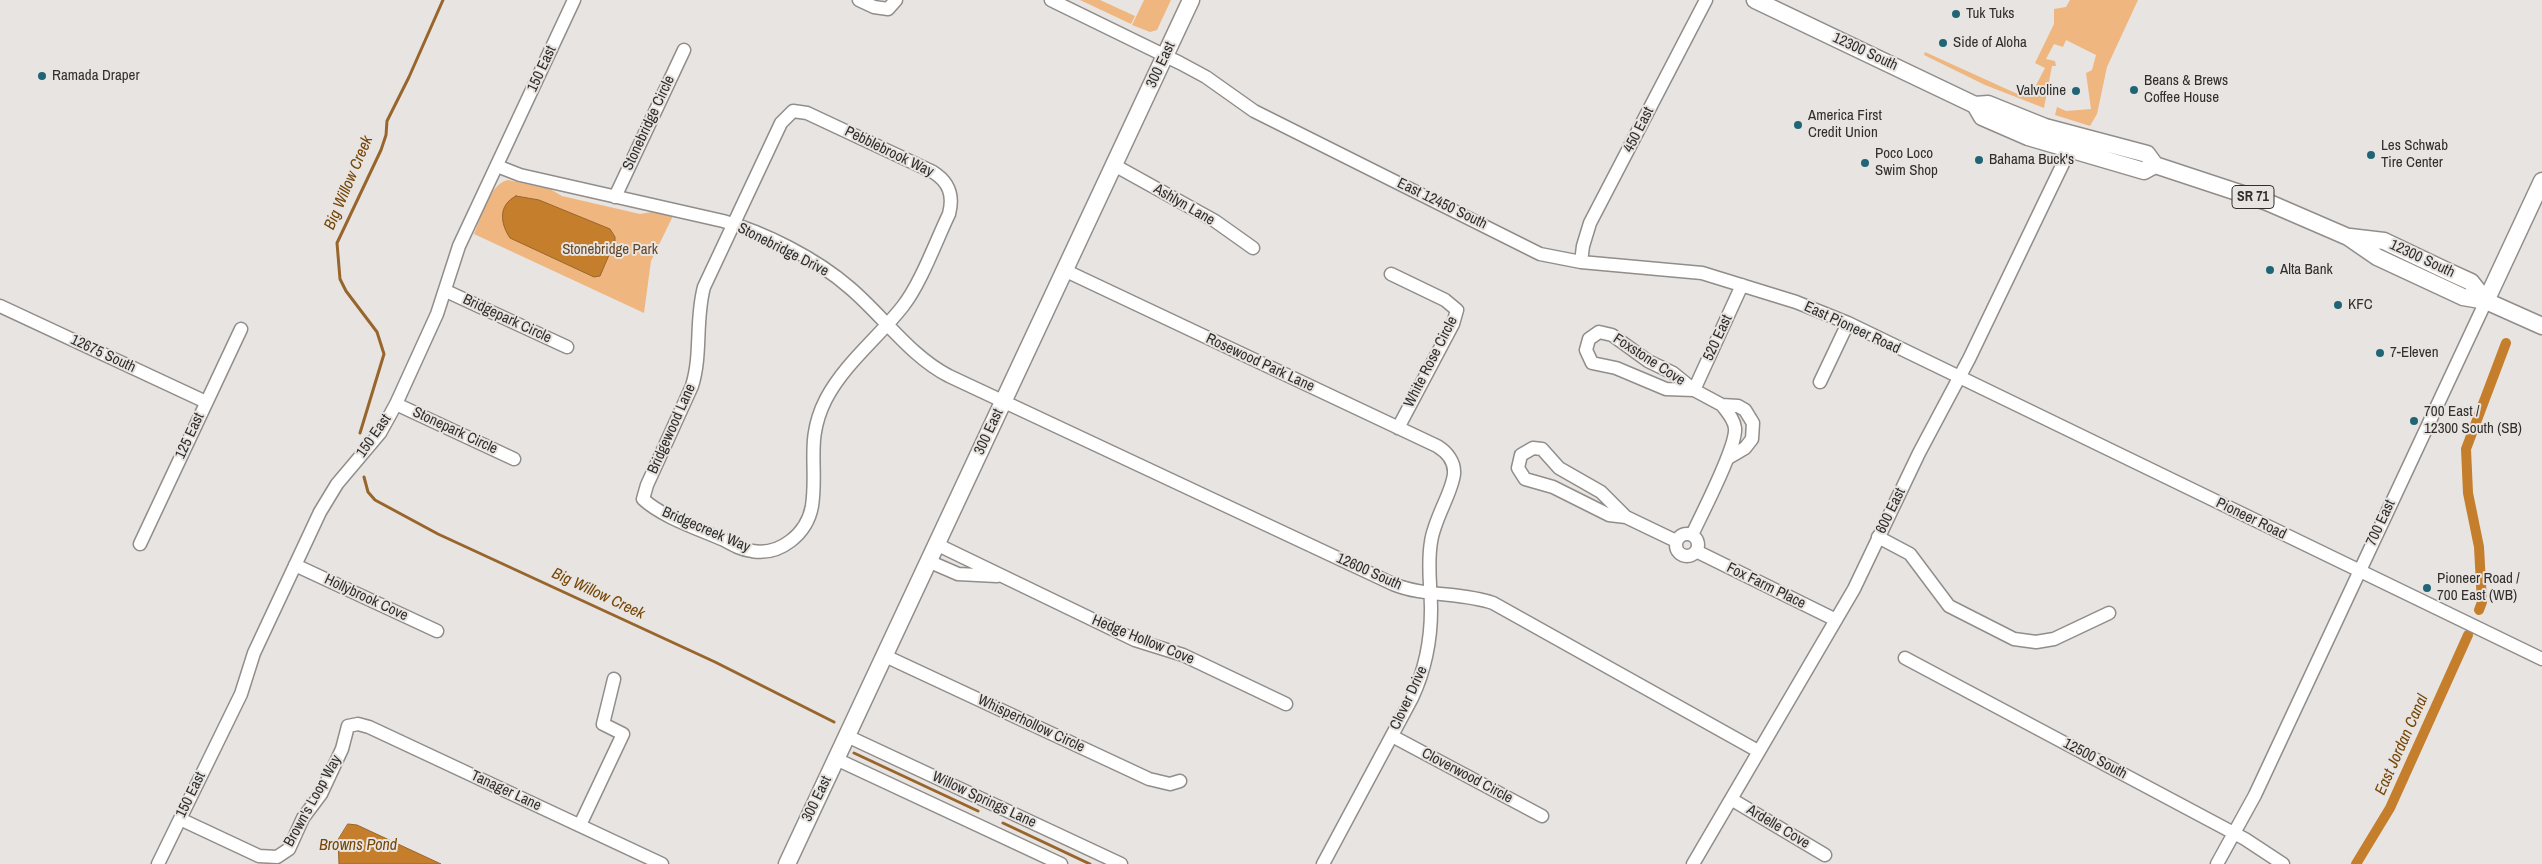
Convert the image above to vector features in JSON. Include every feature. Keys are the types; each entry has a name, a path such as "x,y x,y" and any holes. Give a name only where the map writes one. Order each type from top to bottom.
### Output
{"main road":[{"name":"300 East","path":"786,864 1190,0"},
{"name":"12300 South","path":"1755,0 1975,105 1988,104 2045,127 2147,154 2155,166 2260,200 2348,237 2384,241 2471,282 2486,301 2542,326"},
{"name":"12300 South","path":"1975,105 1982,117 2028,137 2144,171 2155,166"},
{"name":"700 East","path":"2486,301 2542,180"}],"street":[{"name":"150 East","path":"158,864 241,694 254,653 294,565 328,497 380,433 396,404 446,291 459,246 574,0"},
{"path":"859,0 874,7 888,9 896,0"},
{"name":"East 12450 South","path":"1051,0 1206,78 1254,111 1540,254 1581,262 1702,273 1742,285"},
{"name":"450 East","path":"1581,262 1584,240 1590,223 1706,0"},
{"name":"Stonebridge Circle","path":"615,197 684,50"},
{"name":"Bridgewood Lane","path":"643,499 646,485 692,386 697,360 702,296 733,224 781,123 793,111"},
{"name":"Pebblebrook Way","path":"793,111 807,113 933,172 943,180 950,190 949,214 917,282 904,304 887,323"},
{"name":"600 East","path":"1693,864 1836,620 1959,378 2070,149"},
{"name":"Ashlyn Lane","path":"1114,165 1215,222 1253,248"},
{"name":"Stonebridge Drive","path":"497,166 520,175 733,224 790,250 830,272 850,287 932,366 1003,402"},
{"name":"Rosewood Park Lane","path":"1064,270 1443,449 1451,460"},
{"name":"White Rose Circle","path":"1391,274 1445,300 1457,310 1453,324 1398,428"},
{"name":"East Pioneer Road","path":"1742,285 1796,302 1848,324 1959,378"},
{"name":"520 East","path":"1694,390 1742,285"},
{"name":"Bridgepark Circle","path":"446,291 567,347"},
{"name":"700 East","path":"2217,864 2235,834 2486,301"},
{"name":"12675 South","path":"0,306 206,402"},
{"name":"Bridgecreek Way","path":"643,499 656,509 745,550 770,551 790,542 805,526 810,516 813,494 812,446 821,410 840,377 887,323"},
{"path":"1820,382 1848,324"},
{"name":"125 East","path":"140,544 240,328"},
{"name":"Foxstone Cove","path":"1694,390 1666,390 1616,368 1592,363 1586,350 1589,339 1599,332 1612,335 1648,361 1673,373 1694,390 1722,405 1738,406 1745,410 1754,428 1749,444 1728,458"},
{"name":"Pioneer Road","path":"1959,378 2542,659"},
{"name":"12600 South","path":"1003,402 1393,584 1406,589 1471,597 1504,608 1758,751"},
{"name":"Stonepark Circle","path":"396,404 514,459"},
{"path":"1692,535 1728,458 1735,428 1731,417 1722,405"},
{"path":"1626,517 1601,492 1560,468 1542,449 1533,448 1521,455 1518,468 1525,479 1554,487 1609,515 1626,517 1676,541"},
{"name":"Clover Drive","path":"1323,864 1392,736 1418,684 1427,658 1431,626 1431,542 1438,515 1454,474 1451,460"},
{"path":"1684,534 1692,535 1697,540 1696,551 1690,556 1682,555 1676,549 1676,541 1684,534"},
{"path":"1878,537 1910,554 1949,606 2014,639 2036,642 2054,640 2109,613"},
{"name":"Hedge Hollow Cove","path":"936,544 1135,640 1183,656 1286,704"},
{"name":"Fox Farm Place","path":"1696,551 1836,620"},
{"name":"Hedge Hollow Cove","path":"928,561 958,574 999,576"},
{"name":"Hollybrook Cove","path":"294,565 437,631"},
{"name":"Whisperhollow Circle","path":"884,655 1149,779 1170,784 1180,781"},
{"name":"12500 South","path":"1905,658 2267,851 2283,864"},
{"path":"580,825 623,734 603,724 614,679"},
{"name":"Tanager Lane","path":"348,726 358,724 369,727 662,864"},
{"name":"Brown's Loop Way","path":"180,819 259,856 278,861 289,849 303,818 321,794 342,749 348,726"},
{"name":"Willow Springs Lane","path":"847,736 1122,864"},
{"name":"Cloverwood Circle","path":"1392,736 1542,816"},
{"name":"Willow Springs Lane","path":"836,759 1061,864"},
{"name":"Ardelle Cove","path":"1731,799 1825,855"}],"green space":[{"path":"1080,0 1100,0 1135,16 1131,24"},
{"path":"1144,0 1171,0 1157,30 1150,32 1132,25"},
{"path":"2070,0 2138,0 2107,67 2097,114 2090,126 2055,115 2057,107 2066,111 2091,109 2086,73 2092,70 2096,55 2066,40 2063,47 2054,44 2046,59 2055,61 2056,66 2052,66 2044,108 1985,85 1924,55 1925,52 2022,96 2024,88 2033,91 2045,68 2035,63 2054,24 2054,9 2066,7"},
{"name":"Stonebridge Park","path":"508,180 550,189 562,196 640,214 652,212 673,216 651,261 644,313 474,234 486,202 501,183"}],"water":[{"path":"516,196 539,200 610,229 615,237 615,241 600,276 594,277 510,238 504,226 502,215 506,204"},
{"name":"Browns Pond","path":"348,824 357,825 441,864 339,864 338,840"}],"waterway":[{"name":"Big Willow Creek","path":"360,433 384,354 377,332 346,291 340,279 337,243 381,150 386,135 387,121 443,0"},
{"name":"East Jordan Canal","path":"2479,610 2482,602 2479,547 2468,493 2466,449 2506,343"},
{"name":"Big Willow Creek","path":"364,477 368,492 375,500 438,534 715,662 834,722"},
{"name":"East Jordan Canal","path":"2356,864 2390,808 2468,635"},
{"name":"Big Willow Creek","path":"854,753 978,811"},
{"name":"Big Willow Creek","path":"1003,823 1090,864"}],"place":[{"name":"Tuk Tuks","path":"1956,14"},
{"name":"Side of Aloha","path":"1943,43"},
{"name":"Ramada Draper","path":"42,76"},
{"name":"Beans & Brews Coffee House","path":"2134,90"},
{"name":"Valvoline","path":"2076,91"},
{"name":"America First Credit Union","path":"1798,125"},
{"name":"Les Schwab Tire Center","path":"2371,155"},
{"name":"Bahama Buck's","path":"1979,160"},
{"name":"Poco Loco Swim Shop","path":"1865,163"},
{"name":"Alta Bank","path":"2270,270"},
{"name":"KFC","path":"2338,305"},
{"name":"7-Eleven","path":"2380,353"},
{"name":"700 East / 12300 South (SB)","path":"2414,421"},
{"name":"Pioneer Road / 700 East (WB)","path":"2427,588"}]}
